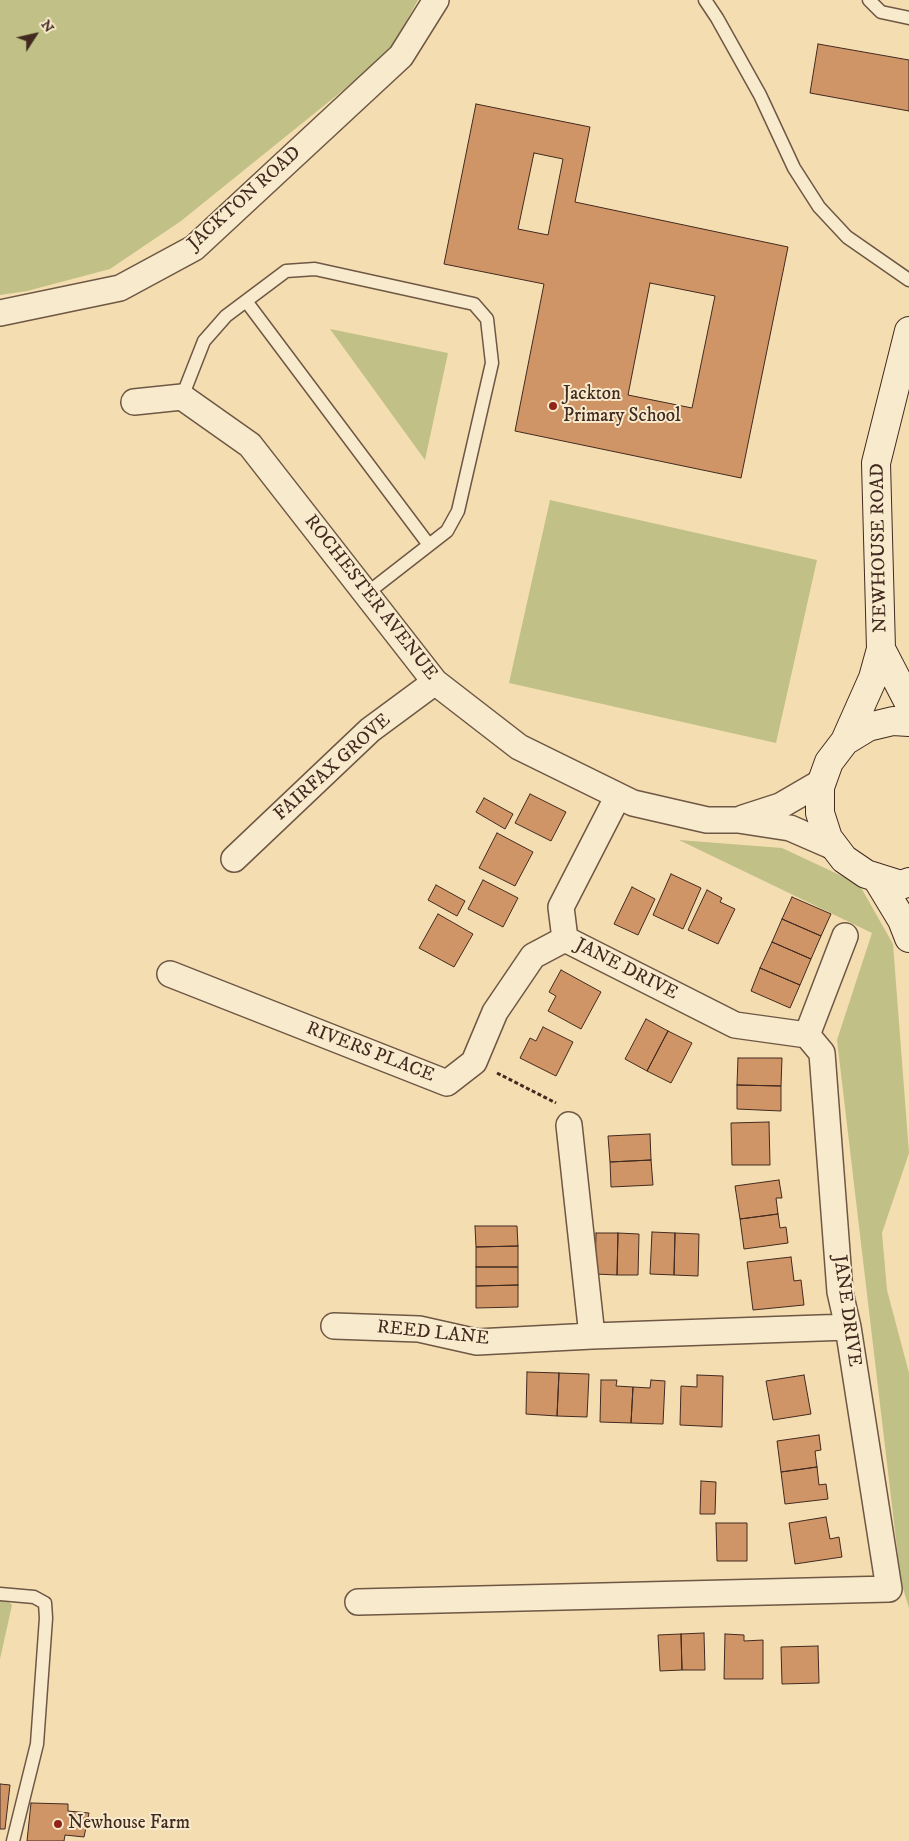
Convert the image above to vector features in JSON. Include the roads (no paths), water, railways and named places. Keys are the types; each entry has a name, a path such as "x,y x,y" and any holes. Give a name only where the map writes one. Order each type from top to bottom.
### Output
{"street":[{"name":"JACKTON ROAD","path":"0,313 120,288 194,248 401,56 436,0"},
{"name":"NEWHOUSE ROAD","path":"845,741 873,678 881,649 876,464 909,331"},
{"path":"134,402 182,397"},
{"name":"ROCHESTER AVENUE","path":"182,397 250,445 435,682 519,747 633,803 707,820 738,820 790,828 836,848"},
{"name":"NEWHOUSE ROAD","path":"881,649 909,703"},
{"name":"FAIRFAX GROVE","path":"234,859 370,730 435,682"},
{"path":"909,722 893,721 868,727 845,741 829,762 820,787 820,813 828,838 844,859 866,874 901,885 909,882"},
{"name":"ROCHESTER AVENUE","path":"738,820 780,806 823,781"},
{"name":"JANE DRIVE","path":"358,1602 889,1589 848,1327 840,1292 822,1053 807,1035 735,1025 566,939 561,907 618,796"},
{"path":"876,877 902,920 909,938"},
{"path":"807,1035 844,936"},
{"name":"RIVERS PLACE","path":"170,974 447,1083 474,1062 495,1012 533,956 566,939"},
{"path":"569,1125 592,1336"},
{"name":"REED LANE","path":"334,1326 419,1329 476,1342 848,1327"}],"lane":[{"path":"705,0 760,95 794,168 819,207 847,237 909,280"},
{"path":"869,0 881,12 909,18"},
{"path":"182,397 204,341 226,316 286,271 315,269 474,304 487,319 492,362 458,511 447,531 366,594"},
{"path":"246,302 429,544"},
{"path":"0,1594 34,1596 45,1603 46,1618 37,1744 13,1841"}],"place":[{"name":"Jackton Primary School","path":"553,406"},
{"name":"Newhouse Farm","path":"58,1824"}]}
